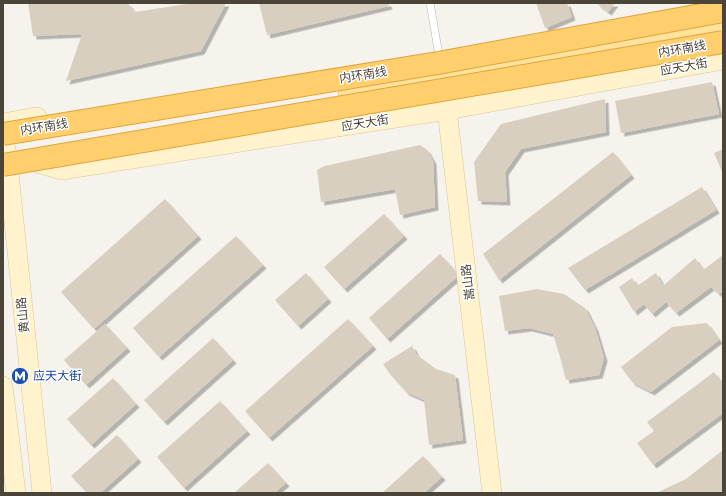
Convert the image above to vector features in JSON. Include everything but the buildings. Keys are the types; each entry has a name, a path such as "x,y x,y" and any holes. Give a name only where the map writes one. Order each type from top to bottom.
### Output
{"highway":[{"name":"内环南线","path":"4,144 723,11"},
{"name":"内环南线","path":"4,144 193,132 479,85 723,42"}],"main road":[{"path":"442,75 723,17"},
{"path":"4,144 442,75 723,28"}],"street":[{"path":"4,144 418,59 442,75"},
{"name":"应天大街","path":"4,144 61,170 447,110 723,60"},
{"name":"嵩山路","path":"442,75 492,493"},
{"name":"黄山路","path":"4,144 42,493"},
{"path":"3,386 16,493"}],"lane":[{"path":"430,3 442,75"}],"place":[{"name":"应天大街","path":"20,376"}]}
